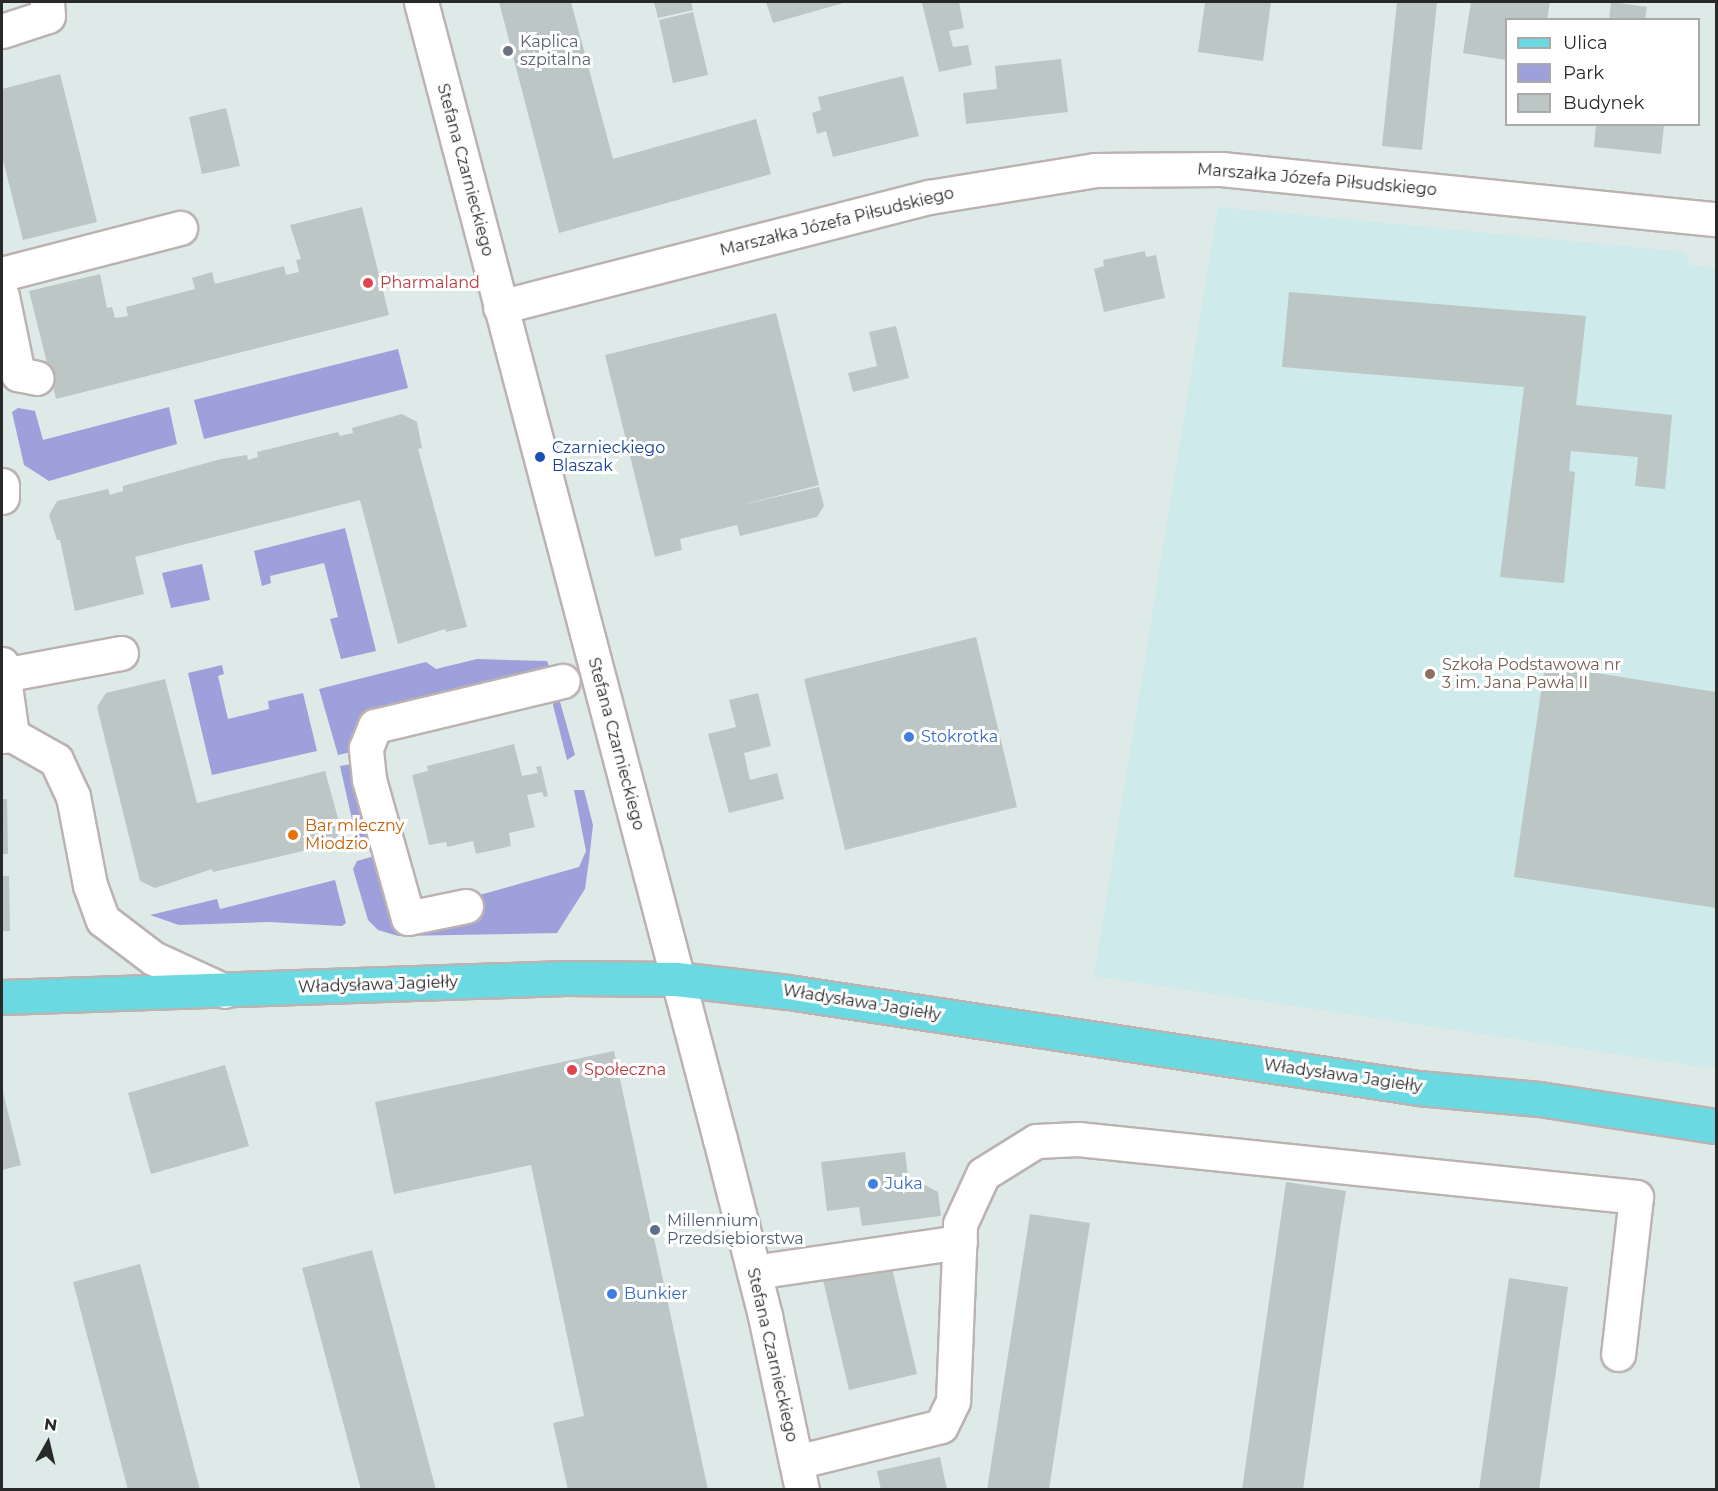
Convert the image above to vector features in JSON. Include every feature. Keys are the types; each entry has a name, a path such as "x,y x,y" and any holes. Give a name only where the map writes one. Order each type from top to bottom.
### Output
{"main road":[{"name":"Władysława Jagiełły","path":"2,997 566,978 676,979 788,992 1419,1088 1539,1099 1716,1126"}],"street":[{"path":"2,31 48,16 47,2"},
{"name":"Stefana Czarnieckiego","path":"421,2 754,1272 799,1476"},
{"name":"Marszałka Józefa Piłsudskiego","path":"500,307 929,197 1095,170 1221,169 1716,219"},
{"path":"2,274 180,228"},
{"path":"2,296 18,374 37,378"},
{"path":"2,485 2,497"},
{"path":"121,652 2,669 7,736 56,760 73,796 90,885 103,920 153,958 225,991"},
{"path":"466,906 408,918 369,779 366,748 375,726 563,681"},
{"path":"799,1476 940,1426 953,1401 960,1224 983,1174 1036,1141 1078,1139 1636,1197 1618,1354"},
{"path":"754,1272 960,1242"}],"shaded area":[{"name":"Szkoła Podstawowa nr 3 im. Jana Pawła II","path":"1218,207 1685,252 1689,265 1716,268 1716,1069 1094,976"}],"green space":[{"path":"398,349 408,388 204,439 194,400"},
{"path":"169,407 177,444 49,481 24,465 12,412 18,408 35,411 43,440"},
{"path":"345,528 376,651 341,659 330,619 338,617 324,563 270,576 271,583 262,586 254,551"},
{"path":"202,564 210,600 171,608 162,573"},
{"path":"477,659 547,661 549,666 378,707 361,718 351,736 351,752 338,755 319,689 426,662 436,669"},
{"path":"222,665 224,674 218,676 228,719 269,709 268,701 303,693 317,751 212,775 188,673"},
{"path":"555,698 559,698 575,755 567,760 553,705"},
{"path":"352,764 371,843 358,846 340,766"},
{"path":"574,790 584,790 593,825 589,860 585,889 557,933 398,936 378,930 368,920 353,869 357,861 375,856 390,920 396,926 476,896 579,867 586,851"},
{"path":"335,880 346,923 342,926 269,922 179,925 150,915 217,899 220,909"}],"building":[{"path":"499,2 571,2 613,159 756,119 771,174 559,233"},
{"path":"654,2 691,2 693,10 658,18"},
{"path":"766,2 847,2 773,23"},
{"path":"959,2 964,28 949,31 953,47 968,45 972,65 939,72 922,3"},
{"path":"1205,2 1271,2 1263,61 1198,52"},
{"path":"1397,2 1437,2 1422,150 1382,146"},
{"path":"1471,2 1550,2 1547,18 1505,18 1505,60 1463,53"},
{"path":"1611,2 1647,7 1645,18 1609,18"},
{"path":"693,12 708,75 673,83 659,20"},
{"path":"1061,59 1068,112 966,124 963,93 997,89 995,66"},
{"path":"60,74 97,222 23,240 2,156 2,89"},
{"path":"903,76 919,136 833,157 826,131 817,134 812,113 821,110 818,97"},
{"path":"226,108 240,166 202,174 189,117"},
{"path":"1596,126 1664,126 1661,154 1594,147"},
{"path":"362,207 389,315 56,399 29,291 100,274 107,308 112,307 115,318 128,316 126,307 195,289 192,278 212,272 215,284 284,266 286,275 299,272 296,260 301,259 290,225"},
{"path":"1145,251 1146,257 1156,255 1165,298 1104,312 1094,269 1104,266 1103,260"},
{"path":"1289,292 1586,316 1576,405 1672,415 1665,489 1635,486 1638,457 1571,451 1569,471 1575,472 1564,583 1500,577 1524,387 1282,367"},
{"path":"776,313 819,485 738,506 819,487 824,506 817,517 740,536 737,525 680,539 682,550 655,557 605,355"},
{"path":"896,326 909,378 853,392 848,373 877,366 869,332"},
{"path":"402,414 417,422 422,448 418,449 467,627 446,632 445,629 398,644 360,500 135,557 144,594 75,611 60,540 57,540 49,515 57,501 108,489 110,495 123,491 123,486 221,459 247,455 248,460 258,457 257,452 338,432 340,436 353,433 352,428"},
{"name":"Stokrotka","path":"976,637 1017,807 845,850 804,679"},
{"path":"1545,665 1716,692 1716,908 1514,877"},
{"path":"165,679 197,803 325,771 341,829 333,844 213,872 212,869 155,888 140,881 97,707 106,693"},
{"path":"758,693 771,746 744,753 750,780 777,773 784,799 729,813 708,734 736,727 729,700"},
{"path":"514,744 522,776 538,773 536,767 541,766 548,796 544,797 542,792 527,795 535,827 509,833 511,846 476,854 473,841 447,847 446,842 429,845 412,775 428,771 427,766"},
{"path":"2,799 7,799 8,854 2,854"},
{"path":"2,876 9,876 10,931 2,931"},
{"name":"Bunkier","path":"614,1051 708,1490 568,1490 553,1423 584,1416 531,1165 394,1194 375,1102"},
{"path":"225,1065 249,1146 151,1174 128,1093"},
{"path":"2,1088 21,1165 2,1170"},
{"name":"Juka","path":"905,1152 908,1176 938,1192 941,1216 862,1226 859,1207 827,1211 821,1162"},
{"path":"1286,1182 1346,1191 1303,1490 1242,1490"},
{"path":"1030,1214 1090,1223 1049,1490 987,1490"},
{"path":"372,1250 436,1490 361,1490 302,1268"},
{"path":"140,1264 200,1490 128,1490 73,1282"},
{"path":"891,1264 917,1374 849,1390 823,1280"},
{"path":"1509,1278 1568,1287 1539,1490 1479,1490"},
{"path":"940,1457 947,1490 881,1490 877,1471"}],"place":[{"name":"Kaplica szpitalna","path":"508,51"},
{"name":"Pharmaland","path":"368,283"},
{"name":"Czarnieckiego Blaszak","path":"540,457"},
{"name":"Szkoła Podstawowa nr 3 im. Jana Pawła II","path":"1430,674"},
{"name":"Stokrotka","path":"909,737"},
{"name":"Bar mleczny Miodzio","path":"293,835"},
{"name":"Społeczna","path":"572,1070"},
{"name":"Juka","path":"873,1184"},
{"name":"Millennium Przedsiębiorstwa","path":"655,1230"},
{"name":"Bunkier","path":"612,1294"}]}
